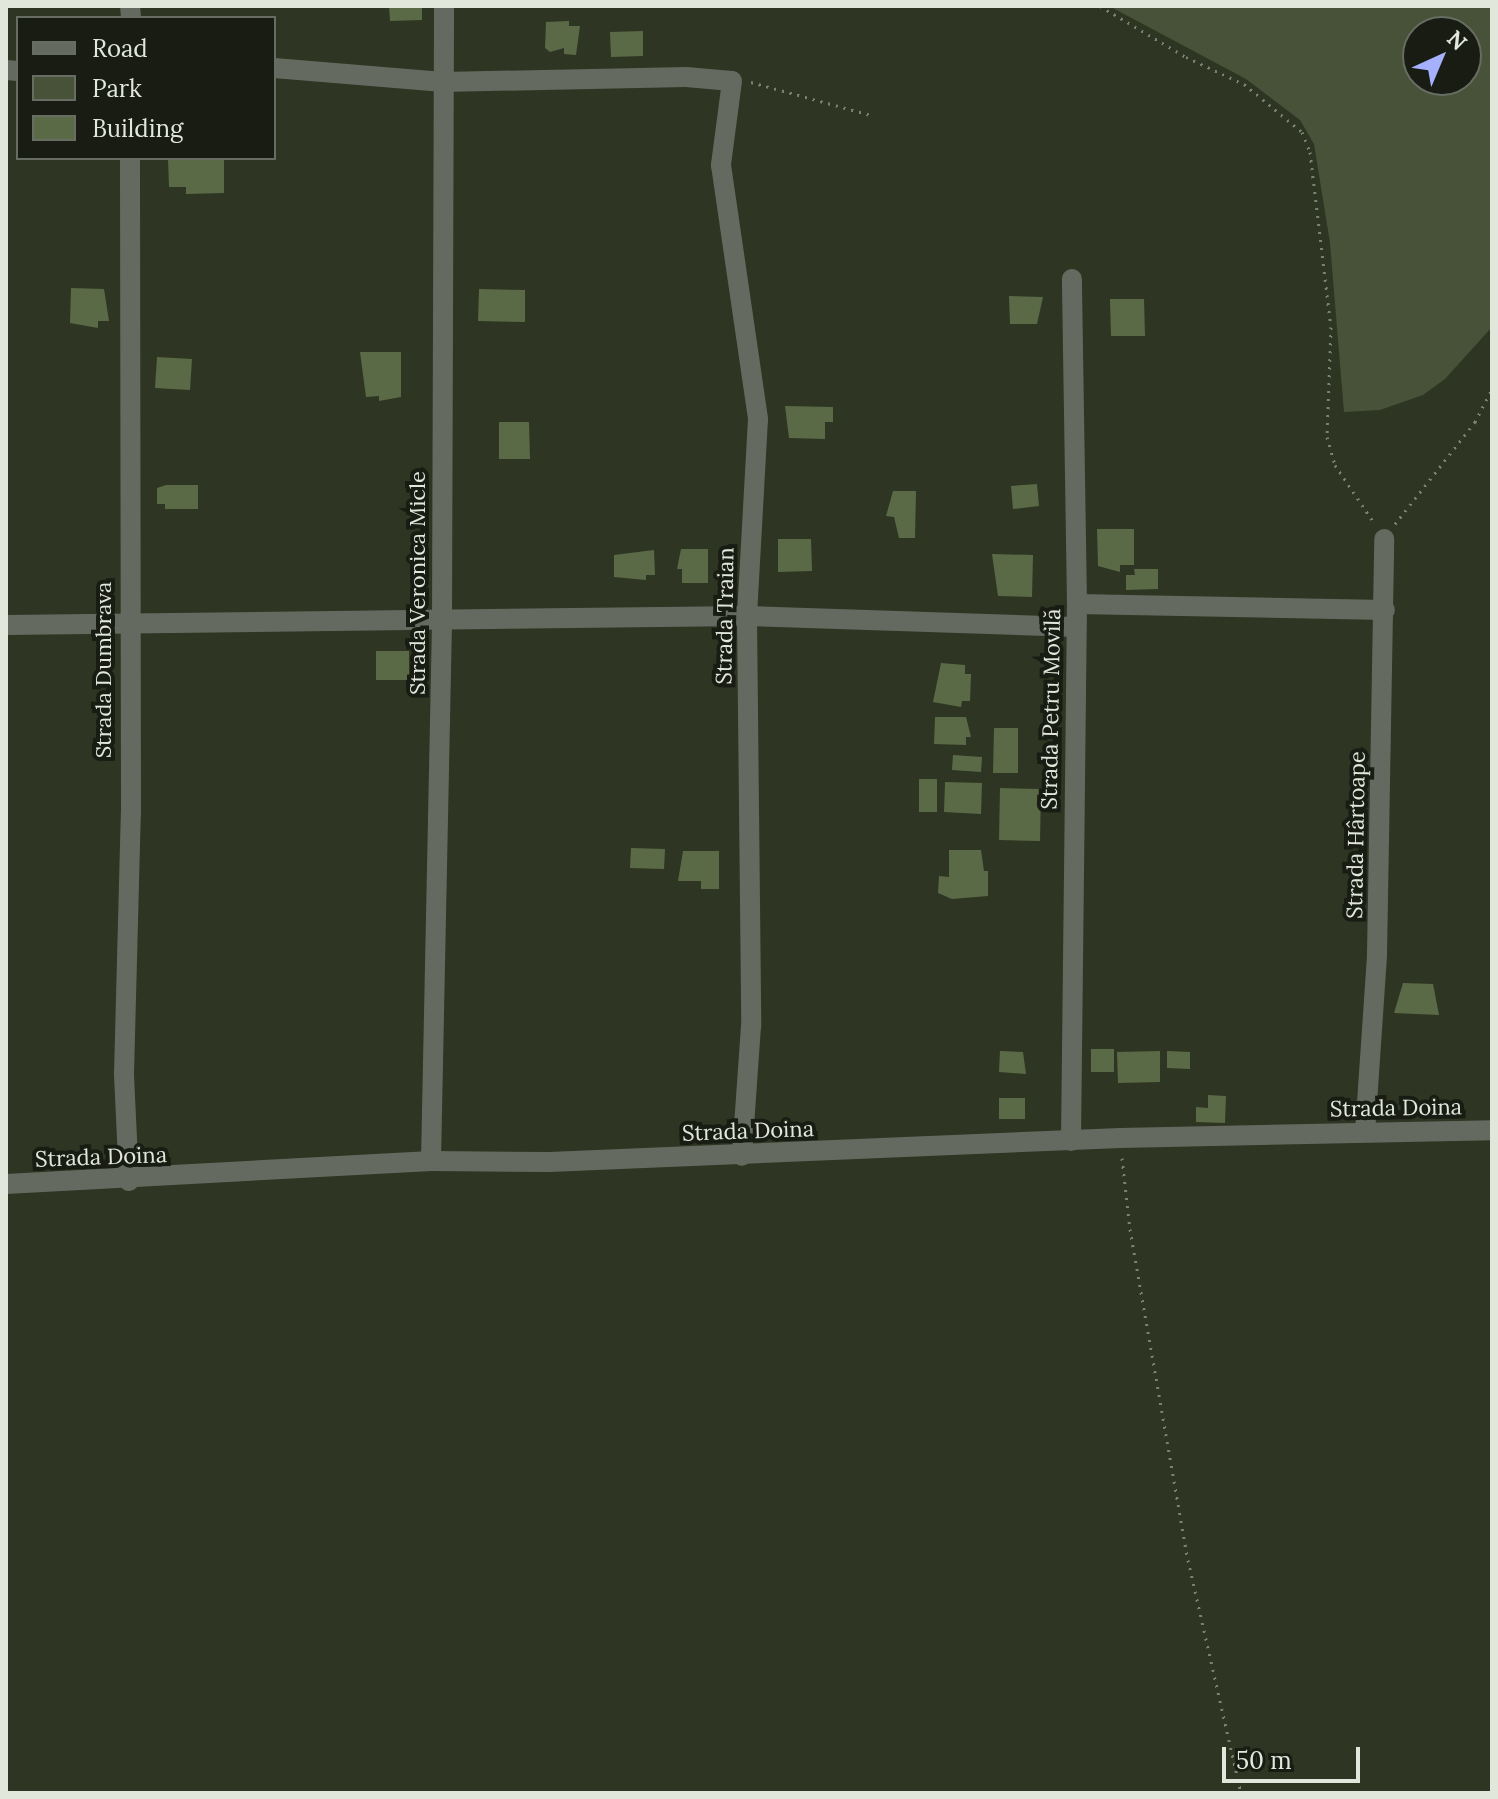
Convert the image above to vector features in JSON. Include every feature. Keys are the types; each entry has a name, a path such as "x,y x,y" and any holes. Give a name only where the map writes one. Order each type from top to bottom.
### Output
{"street":[{"name":"Strada Veronica Micle","path":"431,1161 442,621 444,6"},
{"path":"276,68 443,82 686,77 732,81"},
{"name":"Strada Traian","path":"732,81 721,165 758,419 747,616 751,1026 742,1156"},
{"name":"Strada Dumbrava","path":"129,1181 124,1074 131,813 128,624 130,160"},
{"name":"Strada Petru Movilă","path":"1071,1141 1077,604 1072,279"},
{"name":"Strada Hârtoape","path":"1365,1132 1377,955 1384,539"},
{"path":"1077,604 1385,610"},
{"path":"6,625 747,616 1076,627"},
{"name":"Strada Doina","path":"6,1184 129,1181 431,1161 742,1156 1120,1138 1492,1130"}],"path":[{"path":"1100,6 1186,57 1244,84 1302,132 1310,152 1331,327 1327,437 1335,465 1384,539 1475,422 1492,388"},
{"path":"732,81 773,84 871,115"},
{"path":"1120,1138 1130,1229 1188,1560 1241,1793"}],"green space":[{"path":"1109,6 1492,6 1492,327 1445,379 1423,395 1380,410 1344,412 1330,243 1314,144 1300,120 1246,79"}],"building":[{"path":"389,6 422,6 422,20 390,21"},
{"path":"569,21 569,26 580,26 576,55 564,54 564,48 550,52 545,48 546,22"},
{"path":"643,31 643,56 611,57 610,32"},
{"path":"168,160 224,160 224,193 186,194 186,187 169,187"},
{"path":"71,288 104,289 109,321 98,321 98,328 70,323"},
{"path":"479,289 525,290 525,322 478,321"},
{"path":"1009,296 1043,297 1037,324 1010,324"},
{"path":"1110,299 1144,299 1145,336 1111,336"},
{"path":"360,352 401,352 401,397 379,401 379,396 366,397"},
{"path":"157,357 192,359 190,390 155,388"},
{"path":"785,406 833,407 833,422 825,422 825,439 789,438"},
{"path":"499,422 529,422 530,459 499,459"},
{"path":"1037,484 1039,506 1013,509 1011,486"},
{"path":"198,485 198,509 165,509 165,504 157,504 157,488"},
{"path":"893,491 916,491 915,538 899,538 894,517 886,516"},
{"path":"1097,529 1134,529 1134,565 1120,565 1120,572 1098,566"},
{"path":"778,539 811,539 812,571 778,572"},
{"path":"681,549 708,549 708,583 682,583 682,569 677,569"},
{"path":"654,550 655,575 646,575 646,580 614,577 614,555"},
{"path":"992,554 1033,555 1032,597 998,596"},
{"path":"1134,569 1158,569 1158,589 1126,590 1126,575 1135,575"},
{"path":"376,651 409,651 409,680 376,680"},
{"path":"941,663 965,665 965,674 971,674 970,701 962,701 961,707 933,702"},
{"path":"935,717 966,717 971,737 966,737 966,745 934,744"},
{"path":"994,728 1018,728 1018,773 993,773"},
{"path":"953,755 982,757 981,772 952,770"},
{"path":"919,779 937,779 937,812 919,812"},
{"path":"945,782 982,783 981,814 944,812"},
{"path":"1000,788 1041,789 1040,841 999,840"},
{"path":"631,848 665,849 664,869 630,868"},
{"path":"949,850 981,850 984,871 988,871 988,896 952,899 938,893 939,876 949,877"},
{"path":"683,851 719,851 719,889 701,889 701,881 678,881"},
{"path":"1403,983 1433,984 1439,1015 1394,1013"},
{"path":"1091,1049 1114,1049 1114,1072 1091,1072"},
{"path":"1000,1051 1023,1052 1026,1074 999,1072"},
{"path":"1160,1051 1160,1082 1118,1083 1117,1052"},
{"path":"1167,1051 1190,1052 1190,1069 1167,1068"},
{"path":"1208,1095 1226,1096 1225,1123 1196,1122 1196,1107 1208,1108"},
{"path":"999,1098 1025,1098 1025,1119 999,1119"}]}
